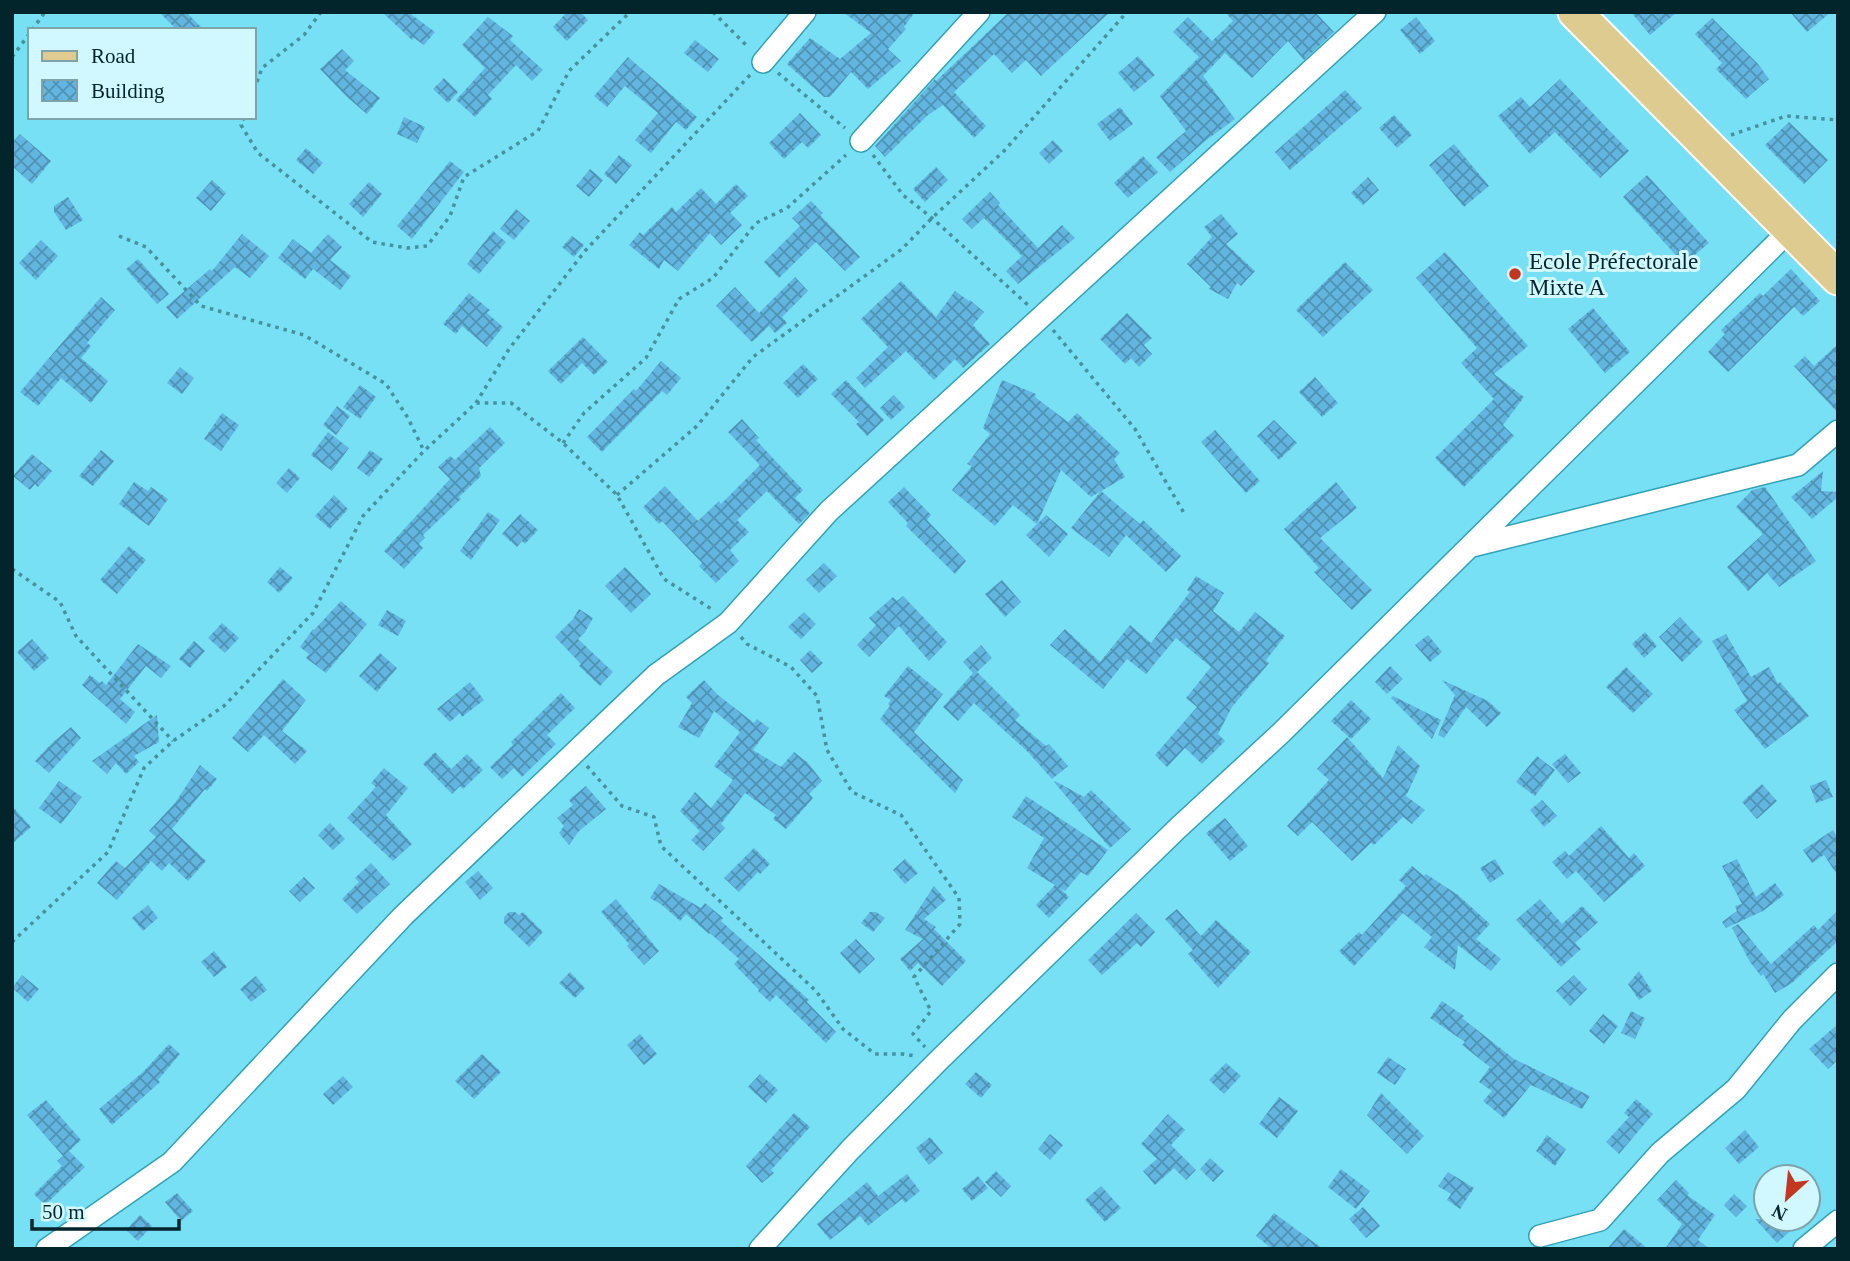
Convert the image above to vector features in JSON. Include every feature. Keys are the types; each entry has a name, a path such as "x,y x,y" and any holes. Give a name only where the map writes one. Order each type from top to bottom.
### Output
{"main road":[{"path":"1583,15 1789,231 1838,278"}],"street":[{"path":"763,62 805,12"},
{"path":"861,141 979,12"},
{"path":"47,1249 172,1162 403,916 656,675 728,623 829,511 1375,12"},
{"path":"760,1249 850,1150 938,1061 1178,828 1281,733 1789,231"},
{"path":"1470,547 1798,465 1838,431"},
{"path":"1540,1236 1600,1220 1660,1153 1736,1089 1792,1020 1838,974"},
{"path":"1804,1249 1838,1221"}],"path":[{"path":"33,28 45,12"},
{"path":"256,84 262,68 304,35 321,12"},
{"path":"243,119 241,125 258,153 372,242 407,248 427,246 450,216 464,177 538,131 569,71 630,12"},
{"path":"713,12 763,62 861,141 903,195 1042,318 1135,429 1184,513"},
{"path":"617,495 697,426 753,357 902,249 1004,151 1127,12"},
{"path":"12,57 28,35"},
{"path":"12,942 108,852 144,768 173,741 224,706 313,613 363,516 424,451 476,403 509,349 585,251 763,62"},
{"path":"1706,144 1786,116 1838,120"},
{"path":"563,443 584,413 646,358 679,299 713,278 756,223 788,208 861,141"},
{"path":"119,236 146,247 201,306 304,335 386,384 408,418 424,451"},
{"path":"476,403 511,404 563,443 617,495 664,579 704,603 747,644 791,667 817,696 827,750 852,792 901,815 959,898 961,924 914,977 931,1011 913,1034 938,1061"},
{"path":"12,569 60,601 76,636 173,741"},
{"path":"576,753 622,806 654,817 661,846 816,991 842,1029 875,1054 903,1054 938,1061"}],"building":[{"path":"159,12 186,12 202,28 175,28"},
{"path":"382,12 408,12 435,32 424,45 414,38 412,40"},
{"path":"567,12 580,12 588,20 567,41 553,27"},
{"path":"843,12 915,12 904,27 906,29 888,49 901,61 868,89 851,72 830,97 824,97 787,64 810,38 840,59 871,33"},
{"path":"1009,12 1110,12 1041,76 1026,60 1012,73 994,54 954,92 986,126 974,138 943,105 928,115 885,157 875,146 935,79 936,81"},
{"path":"1225,12 1315,12 1334,32 1304,60 1288,41 1252,78 1225,53 1203,76 1235,119 1170,172 1156,157 1186,131 1160,96 1199,57 1173,32 1188,17 1212,41 1233,21"},
{"path":"1631,12 1677,12 1650,35"},
{"path":"1790,12 1831,12 1807,32"},
{"path":"488,17 513,36 510,40 543,70 532,81 516,65 488,95 492,99 475,117 456,100 485,68 462,45"},
{"path":"1416,17 1435,41 1420,54 1400,30"},
{"path":"1712,18 1758,64 1769,79 1746,99 1716,69 1722,63 1695,34"},
{"path":"695,40 719,59 708,72 684,53"},
{"path":"342,49 354,61 345,70 380,98 367,114 320,69"},
{"path":"1138,56 1155,75 1134,92 1118,73"},
{"path":"628,57 697,117 686,130 676,122 651,153 635,140 658,113 625,86 607,107 594,96"},
{"path":"444,78 458,92 448,103 433,89"},
{"path":"1560,79 1629,151 1600,178 1555,132 1530,154 1498,116 1521,97 1530,107"},
{"path":"1345,90 1362,108 1290,170 1275,152"},
{"path":"1120,107 1133,124 1110,141 1097,124"},
{"path":"800,113 821,135 808,148 802,142 784,159 769,143"},
{"path":"1394,115 1412,135 1397,148 1379,128"},
{"path":"404,117 425,127 417,143 397,134"},
{"path":"1789,122 1828,160 1804,184 1765,145"},
{"path":"20,134 51,161 32,184 12,166 12,143"},
{"path":"1053,140 1063,151 1049,164 1039,153"},
{"path":"1454,144 1489,186 1464,207 1429,165"},
{"path":"306,148 323,163 313,174 296,160"},
{"path":"619,155 632,165 616,184 604,174"},
{"path":"1143,156 1158,172 1128,198 1114,183"},
{"path":"450,161 464,172 412,239 397,226"},
{"path":"936,167 948,180 925,202 913,189"},
{"path":"590,169 603,180 589,197 576,186"},
{"path":"1647,175 1709,243 1684,264 1623,197"},
{"path":"1368,177 1379,190 1363,205 1351,193"},
{"path":"212,180 226,193 211,211 196,198"},
{"path":"369,182 382,194 363,217 349,204"},
{"path":"736,184 748,196 730,213 742,225 721,245 710,233 678,271 664,260 659,269 629,245 640,232 643,235 672,207 676,212 701,188 716,204"},
{"path":"990,192 1000,203 998,205 1038,248 1062,225 1075,238 1018,284 1006,271 1022,256 984,218 972,229 962,219"},
{"path":"68,197 83,220 66,230 54,212 54,206"},
{"path":"811,201 823,213 820,215 860,257 845,271 816,242 779,278 764,262 800,226 792,218"},
{"path":"516,209 530,221 514,240 500,229"},
{"path":"1221,214 1238,234 1226,244 1255,271 1241,286 1237,283 1228,299 1209,289 1211,287 1187,264 1212,237 1204,227"},
{"path":"493,231 506,242 479,274 467,264"},
{"path":"242,234 269,256 250,278 235,267 177,319 166,307 210,269 212,271"},
{"path":"328,234 342,247 330,260 351,276 340,290 313,269 305,279 278,258 293,239 311,253"},
{"path":"572,236 584,245 574,257 562,247"},
{"path":"41,240 58,256 36,280 19,263"},
{"path":"1445,252 1528,346 1494,374 1524,397 1503,425 1514,436 1464,487 1435,458 1494,399 1461,363 1477,348 1416,278"},
{"path":"138,259 169,294 157,304 126,269"},
{"path":"1345,262 1373,290 1323,337 1296,310"},
{"path":"1791,269 1820,301 1803,316 1794,307 1728,372 1708,352 1725,334 1721,330 1760,293 1763,296"},
{"path":"795,277 808,291 782,317 787,323 775,333 769,326 752,342 716,306 735,287 759,313"},
{"path":"901,281 936,317 955,291 970,300 984,312 973,325 990,344 963,368 955,359 934,380 906,351 865,388 856,378 888,347 861,319"},
{"path":"469,293 490,310 487,313 503,327 487,347 462,326 456,334 443,324"},
{"path":"101,297 115,310 87,343 91,346 81,358 108,381 91,403 61,378 38,406 20,392"},
{"path":"1593,308 1630,352 1605,373 1568,329"},
{"path":"1127,313 1152,338 1144,345 1152,354 1139,367 1131,358 1125,364 1100,339"},
{"path":"583,337 608,362 594,375 582,363 561,384 548,371"},
{"path":"1838,344 1838,413 1794,366 1805,356 1814,366"},
{"path":"661,361 681,378 667,395 662,391 602,452 587,437 634,389 636,391"},
{"path":"803,364 818,379 798,398 783,383"},
{"path":"180,367 194,378 182,394 167,383"},
{"path":"1315,377 1338,403 1322,417 1299,392"},
{"path":"846,380 884,420 867,436 856,424 859,422 831,394"},
{"path":"1002,380 1036,394 1035,397 1068,422 1077,413 1120,453 1114,459 1125,477 1091,497 1061,470 1037,524 1013,505 995,526 952,490 972,466 967,464 990,434 983,428"},
{"path":"360,385 376,397 360,419 343,407"},
{"path":"894,395 905,407 891,420 880,408"},
{"path":"337,406 350,416 336,435 323,425"},
{"path":"222,413 239,425 221,451 204,439"},
{"path":"742,419 759,438 756,440 803,490 795,498 810,513 799,524 767,491 737,520 749,532 730,550 739,561 716,583 699,566 702,563 662,521 659,524 643,507 665,486 698,521 719,501 721,504 760,465 728,432"},
{"path":"1274,420 1297,443 1279,460 1257,436"},
{"path":"490,427 505,443 479,468 481,476 459,497 461,499 423,535 425,538 419,544 423,548 404,569 384,551 450,479 438,467 450,456 455,460"},
{"path":"1215,430 1260,481 1246,493 1201,442"},
{"path":"328,432 349,448 332,471 311,455"},
{"path":"101,450 114,461 93,486 79,476"},
{"path":"370,450 383,459 369,477 357,468"},
{"path":"32,454 52,471 38,487 35,484 30,490 13,476"},
{"path":"289,468 300,478 287,493 276,483"},
{"path":"1823,471 1821,491 1838,492 1838,497 1812,519 1791,497"},
{"path":"134,482 148,491 151,487 168,499 149,526 119,504"},
{"path":"1336,482 1357,508 1320,538 1372,590 1352,610 1314,572 1319,568 1284,529"},
{"path":"904,487 931,515 927,520 966,561 955,574 906,526 908,523 888,502"},
{"path":"1765,487 1816,561 1779,587 1767,573 1748,591 1727,567 1763,534 1736,507 1752,490"},
{"path":"1101,491 1140,524 1143,520 1181,556 1166,572 1126,535 1109,557 1071,528"},
{"path":"334,495 348,509 330,529 315,516"},
{"path":"488,512 500,520 471,560 460,551"},
{"path":"520,514 538,530 525,544 522,541 517,547 502,534"},
{"path":"1046,515 1068,534 1049,557 1026,535"},
{"path":"129,546 146,560 117,594 100,580"},
{"path":"824,563 837,576 819,593 806,580"},
{"path":"280,567 293,578 279,593 267,582"},
{"path":"625,567 651,594 631,613 605,586"},
{"path":"1196,576 1224,593 1213,611 1239,632 1255,612 1285,636 1266,660 1269,663 1232,707 1218,734 1225,741 1202,764 1185,748 1167,767 1155,755 1197,707 1186,698 1211,667 1176,638 1146,674 1127,659 1103,689 1050,645 1065,629 1100,662 1130,625 1151,643 1190,592 1187,590"},
{"path":"1002,580 1021,602 1005,617 985,594"},
{"path":"903,596 947,642 929,661 899,626 869,657 857,645 876,625 869,618 893,597 897,601"},
{"path":"341,601 367,624 326,673 306,658 309,654 300,647 313,629"},
{"path":"579,609 593,618 578,639 613,672 600,686 555,637"},
{"path":"387,610 406,621 398,636 378,625"},
{"path":"804,612 816,624 801,639 788,627"},
{"path":"1680,617 1703,642 1682,662 1659,637"},
{"path":"222,623 239,638 225,653 208,638"},
{"path":"1645,632 1657,646 1644,658 1632,644"},
{"path":"1726,634 1751,677 1769,667 1778,684 1780,682 1809,716 1765,749 1734,710 1747,701 1712,641"},
{"path":"1428,635 1442,652 1430,662 1415,645"},
{"path":"32,639 49,658 34,671 17,652"},
{"path":"194,641 205,651 190,668 179,659"},
{"path":"138,644 171,666 161,678 146,666 120,699 135,712 126,724 82,685 90,675 106,685"},
{"path":"981,645 992,658 977,672 1020,715 1015,720 1046,746 1049,744 1068,766 1052,779 1028,752 974,703 958,721 943,707 973,673 963,662"},
{"path":"810,650 823,663 812,673 800,660"},
{"path":"380,653 397,668 377,692 359,676"},
{"path":"908,666 943,694 914,732 963,780 955,793 880,719 890,706 888,704 891,700 884,696"},
{"path":"1390,666 1403,679 1387,694 1375,682"},
{"path":"1626,667 1653,694 1633,713 1606,687"},
{"path":"283,679 306,700 282,731 307,751 295,764 264,735 248,752 232,738"},
{"path":"704,680 718,695 754,723 757,719 769,728 753,750 781,767 794,752 808,763 822,781 809,794 813,798 786,829 773,819 776,815 745,793 721,824 725,828 703,851 691,840 700,831 680,811 695,792 711,808 733,780 714,766 740,732 714,711 699,738 678,727 692,703 686,697"},
{"path":"1442,680 1488,701 1501,713 1487,727 1466,707 1444,738 1438,735 1455,695"},
{"path":"470,682 484,700 462,717 460,713 450,722 437,709"},
{"path":"561,693 575,708 547,735 556,744 522,777 514,768 502,779 490,767 513,745 511,742"},
{"path":"1393,696 1441,720 1432,739 1391,698"},
{"path":"1351,700 1371,719 1351,739 1331,721"},
{"path":"157,715 159,742 134,756 139,762 126,774 116,763 107,774 92,761"},
{"path":"71,727 81,738 49,773 35,761"},
{"path":"1347,737 1383,778 1398,745 1420,766 1406,796 1425,810 1412,824 1403,817 1374,845 1371,843 1352,861 1312,822 1298,836 1287,826 1329,780 1317,769"},
{"path":"435,752 451,769 467,754 483,770 463,789 460,786 452,794 423,764"},
{"path":"1565,754 1581,773 1568,783 1552,764"},
{"path":"1537,756 1555,770 1535,796 1516,782"},
{"path":"200,765 217,779 207,791 205,789 172,829 206,861 188,881 169,863 162,871 151,861 117,900 97,883 116,861 125,868 156,837 149,831 175,803"},
{"path":"384,768 408,788 386,815 412,844 393,861 347,818 376,787 371,783"},
{"path":"1826,780 1833,797 1816,803 1810,786"},
{"path":"59,781 82,797 61,824 39,808"},
{"path":"1055,781 1084,797 1091,790 1131,829 1110,848"},
{"path":"1762,784 1777,801 1757,819 1742,802"},
{"path":"586,786 606,809 579,831 569,845 559,833 564,826 557,818 573,805 569,800"},
{"path":"1026,796 1108,850 1088,876 1081,872 1065,891 1060,888 1069,897 1049,918 1036,905 1055,885 1027,868 1044,838 1012,817"},
{"path":"1542,800 1557,816 1544,827 1530,810"},
{"path":"12,806 31,827 12,844"},
{"path":"1225,818 1248,846 1230,861 1206,833"},
{"path":"330,823 345,839 333,850 318,835"},
{"path":"1601,826 1629,858 1634,853 1645,866 1604,902 1576,871 1567,879 1552,862 1565,851 1569,856"},
{"path":"1833,830 1838,838 1838,876 1824,855 1812,863 1803,850"},
{"path":"754,848 770,864 760,874 758,872 739,892 724,878"},
{"path":"905,859 918,873 905,884 893,870"},
{"path":"1495,859 1504,874 1490,883 1480,868"},
{"path":"1737,859 1756,897 1775,883 1784,895 1763,911 1726,928 1722,922 1737,911 1735,906 1742,904 1722,866"},
{"path":"371,863 390,884 357,914 342,899 359,882 355,878"},
{"path":"1412,866 1458,895 1490,924 1476,939 1501,959 1491,971 1458,945 1455,970 1424,947 1432,937 1403,913 1354,966 1339,951 1359,932 1362,935 1406,886 1399,880"},
{"path":"478,871 493,888 480,900 465,882"},
{"path":"304,877 315,888 300,902 289,891"},
{"path":"659,884 701,908 705,903 723,918 721,921 809,1000 807,1002 836,1032 826,1043 776,995 770,1002 734,964 739,959 710,933 686,914 680,921 650,898"},
{"path":"934,886 946,900 924,919 936,927 934,929 966,961 942,986 918,963 910,971 900,959 923,939 905,930"},
{"path":"616,899 659,951 644,965 601,912"},
{"path":"1540,899 1562,924 1582,906 1598,922 1575,943 1581,949 1561,967 1516,920"},
{"path":"148,905 158,918 143,931 132,918"},
{"path":"1177,909 1201,936 1216,920 1251,952 1218,988 1188,954 1193,950 1165,919"},
{"path":"1838,910 1838,941 1792,983 1775,993 1763,974 1761,976 1750,962 1732,928 1738,924 1771,964 1814,925 1818,930"},
{"path":"509,912 519,915 523,912 543,932 529,947 504,923 504,917"},
{"path":"870,912 876,912 885,918 873,932 861,923"},
{"path":"1136,913 1155,932 1141,947 1137,943 1102,975 1088,960"},
{"path":"856,939 875,959 859,974 840,953"},
{"path":"214,951 227,967 214,977 201,962"},
{"path":"1639,971 1652,991 1639,1000 1628,984"},
{"path":"570,972 585,988 575,998 559,983"},
{"path":"22,975 39,989 28,1002 12,988"},
{"path":"1574,975 1587,989 1570,1006 1556,991"},
{"path":"256,976 267,990 251,1002 240,989"},
{"path":"1442,1001 1464,1016 1462,1018 1514,1059 1590,1096 1582,1109 1531,1085 1504,1118 1483,1101 1492,1091 1479,1082 1490,1067 1462,1045 1465,1042 1430,1018"},
{"path":"1631,1011 1645,1018 1635,1039 1621,1033"},
{"path":"1603,1014 1618,1026 1604,1044 1589,1031"},
{"path":"1838,1024 1838,1060 1828,1069 1809,1049"},
{"path":"640,1034 657,1054 644,1065 627,1045"},
{"path":"169,1044 180,1054 158,1080 160,1082 112,1125 99,1109 143,1072"},
{"path":"482,1054 501,1072 474,1099 455,1081"},
{"path":"1388,1057 1406,1069 1395,1085 1377,1073"},
{"path":"1226,1063 1241,1076 1224,1094 1209,1080"},
{"path":"976,1072 992,1085 981,1098 965,1084"},
{"path":"760,1074 778,1090 766,1103 748,1087"},
{"path":"343,1076 353,1087 333,1105 323,1094"},
{"path":"1381,1093 1424,1136 1407,1154 1367,1115"},
{"path":"1279,1097 1298,1111 1277,1138 1259,1124"},
{"path":"1636,1099 1653,1114 1619,1154 1606,1142 1629,1117 1624,1113"},
{"path":"46,1100 81,1140 69,1151 85,1167 45,1205 34,1194 62,1166 57,1161 63,1156 27,1115"},
{"path":"794,1113 810,1127 771,1170 774,1173 762,1183 746,1166"},
{"path":"1168,1114 1185,1130 1171,1145 1196,1170 1186,1180 1174,1168 1155,1185 1143,1171 1157,1159 1141,1144"},
{"path":"1745,1130 1759,1147 1739,1164 1725,1148"},
{"path":"1050,1134 1063,1145 1050,1160 1038,1149"},
{"path":"1547,1135 1566,1149 1555,1166 1536,1151"},
{"path":"930,1137 943,1153 929,1165 916,1148"},
{"path":"1210,1158 1224,1171 1213,1182 1200,1169"},
{"path":"1341,1169 1370,1191 1356,1209 1328,1187"},
{"path":"996,1171 1011,1186 1001,1197 985,1182"},
{"path":"1448,1172 1474,1188 1460,1209 1447,1200 1451,1194 1438,1186"},
{"path":"907,1174 920,1191 905,1203 902,1199 868,1226 860,1216 830,1240 817,1224 867,1182 878,1196"},
{"path":"978,1176 988,1188 972,1201 962,1189"},
{"path":"1676,1180 1689,1193 1687,1195 1715,1215 1698,1240 1710,1249 1665,1249 1682,1224 1657,1200"},
{"path":"1101,1186 1121,1208 1105,1222 1085,1200"},
{"path":"177,1193 193,1211 181,1221 165,1202"},
{"path":"1734,1194 1747,1206 1736,1217 1724,1205"},
{"path":"1363,1207 1380,1226 1366,1238 1349,1219"},
{"path":"1274,1213 1323,1249 1272,1249 1256,1236"},
{"path":"140,1215 152,1226 138,1241 126,1230"},
{"path":"1624,1229 1648,1249 1607,1249"},
{"path":"1768,1233 1788,1233 1777,1243"}],"place":[{"name":"Ecole Préfectorale Mixte A","path":"1515,274"}]}
